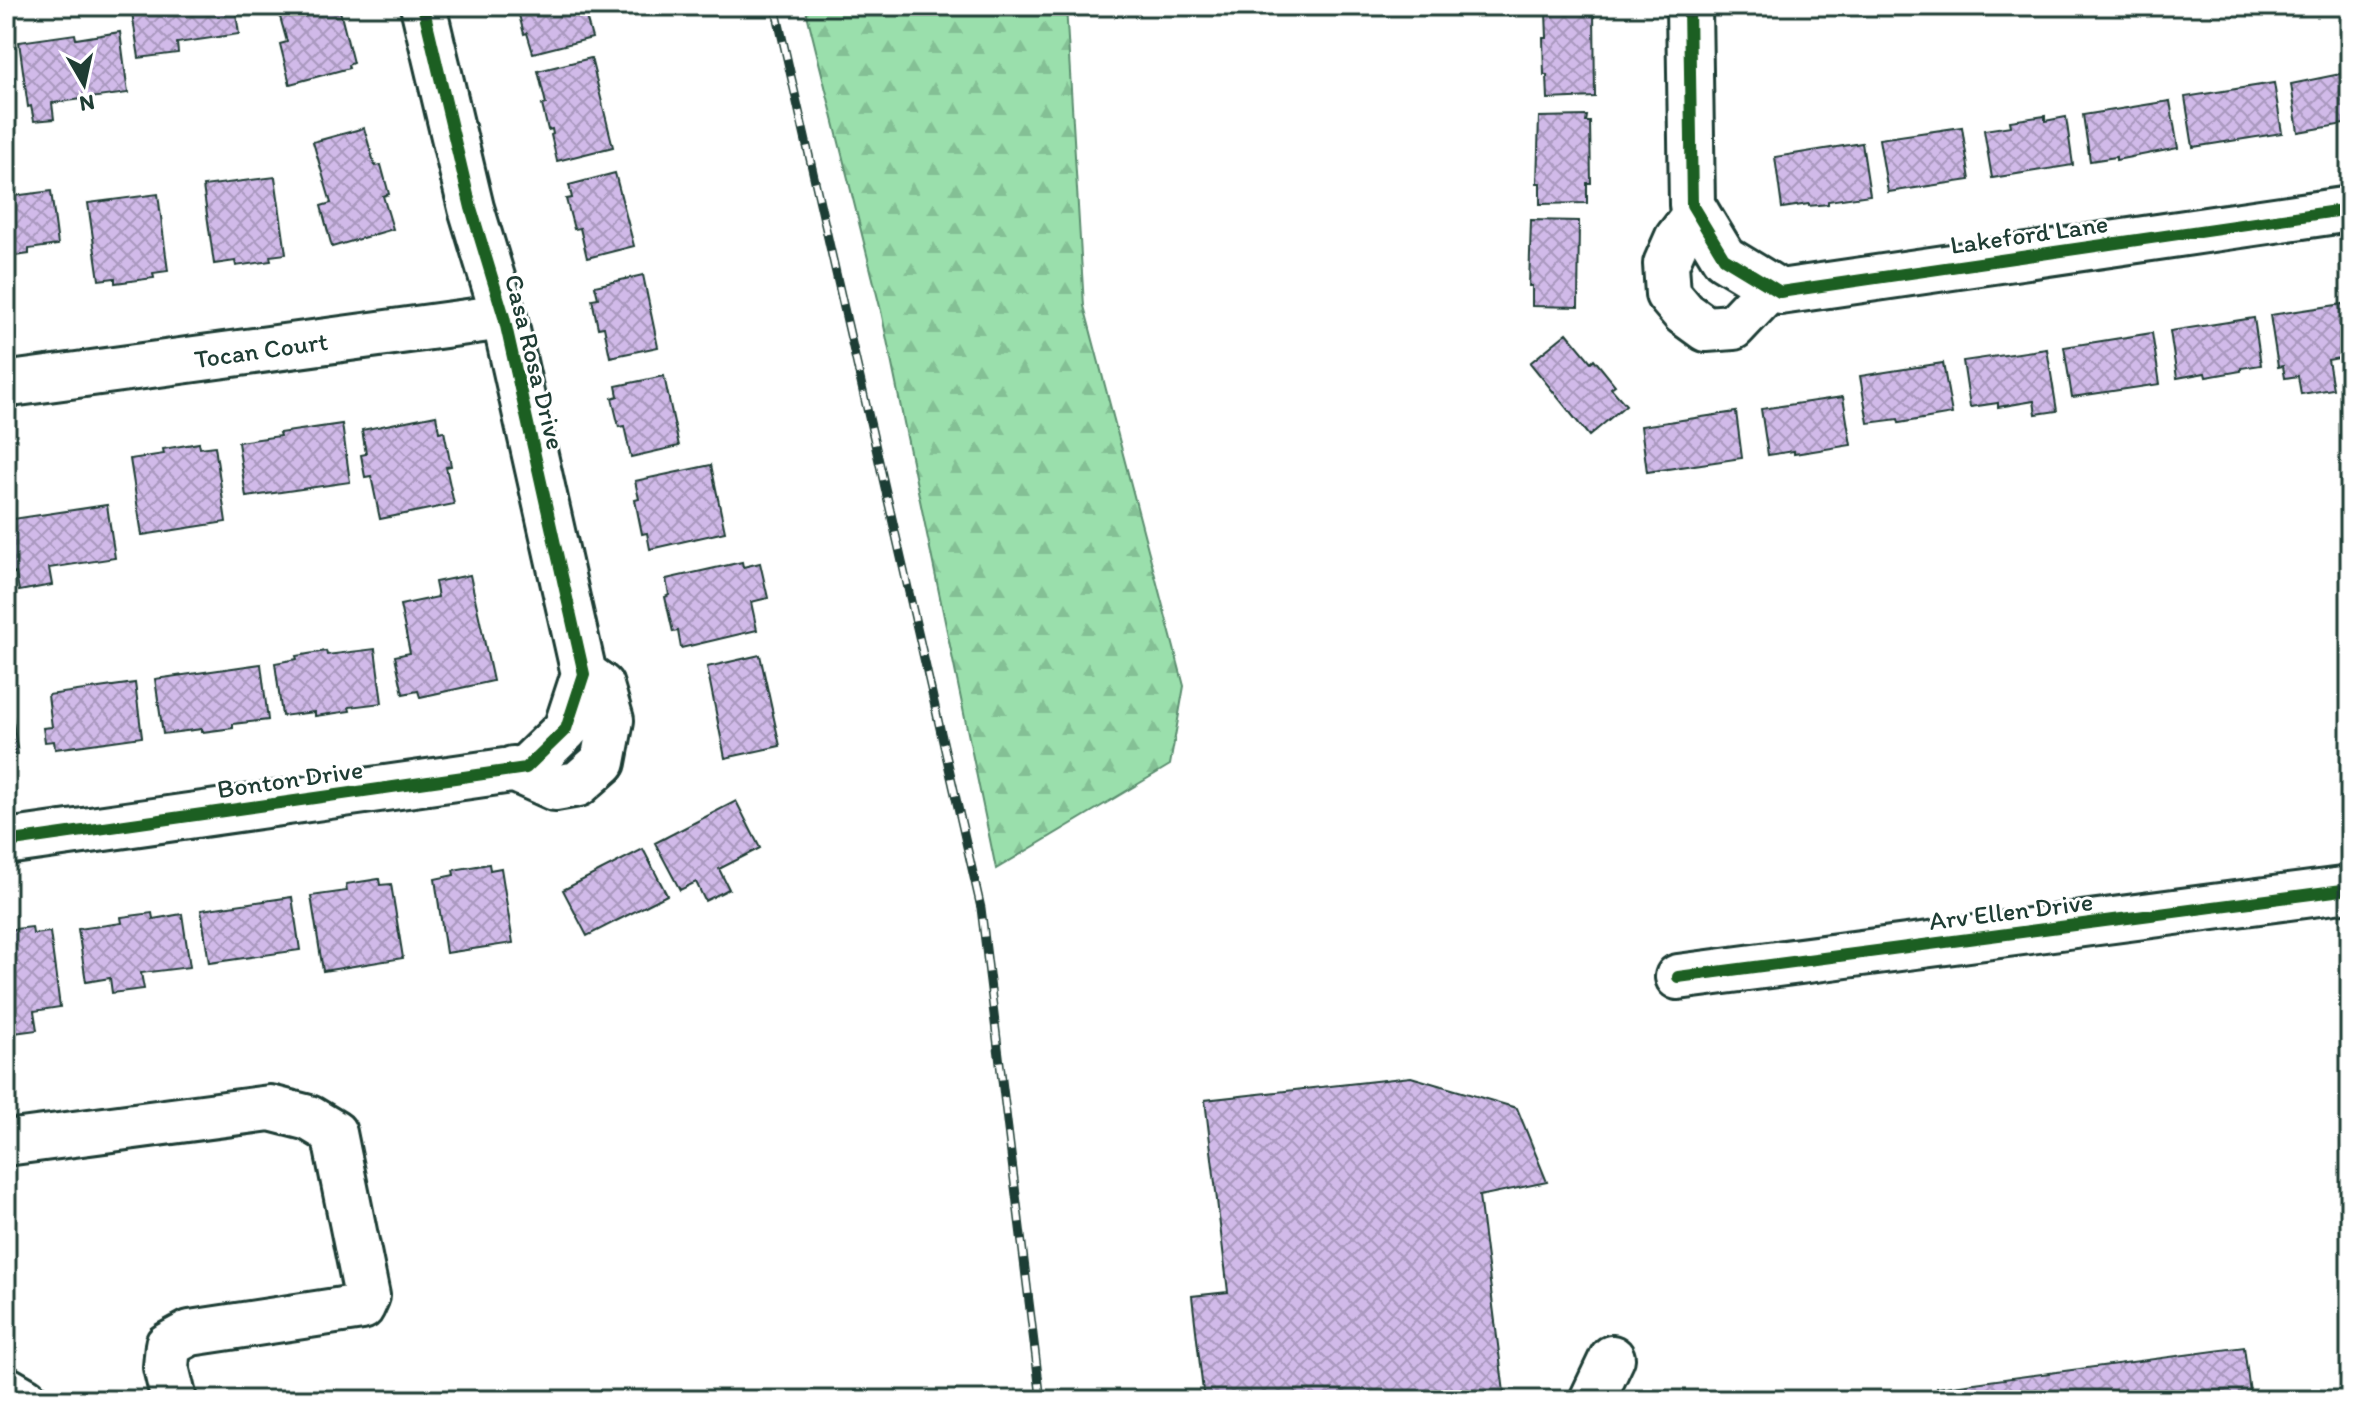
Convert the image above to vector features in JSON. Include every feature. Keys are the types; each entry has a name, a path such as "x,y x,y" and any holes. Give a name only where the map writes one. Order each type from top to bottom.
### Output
{"street":[{"name":"Casa Rosa Drive","path":"423,6 471,208 504,317 584,674 601,686 611,720 603,762 578,784 555,788 513,769"},
{"path":"1689,6 1692,205 1697,213 1724,258 1771,287 1733,327 1706,329 1684,313 1668,294 1666,264 1677,239 1697,213"},
{"name":"Lakeford Lane","path":"1771,287 1780,292 2350,209"},
{"name":"Tocan Court","path":"18,383 504,317"},
{"name":"Bonton Drive","path":"6,842 526,768 566,729 584,674"},
{"name":"Arv Ellen Drive","path":"1678,977 2350,889"},
{"path":"6,1143 270,1108 309,1118 334,1133 367,1296 362,1307 190,1333 168,1345 166,1367 174,1400"},
{"path":"1592,1400 1612,1358"},
{"path":"6,1389 25,1400"}],"green space":[{"path":"805,6 1066,6 1084,306 1184,686 1170,765 996,869 881,311"}],"building":[{"path":"131,6 235,6 239,34 177,43 178,53 139,58"},
{"path":"277,6 339,7 353,63 348,65 349,68 290,84 280,44 287,42"},
{"path":"521,6 583,6 592,38 533,53 518,11 522,11"},
{"path":"1594,11 1595,97 1548,99 1543,38 1547,38 1546,12"},
{"path":"120,32 128,93 52,103 54,119 34,121 31,106 28,107 19,42 75,34 76,39"},
{"path":"591,58 613,147 557,161 552,129 548,130 542,105 546,104 538,71"},
{"path":"2350,72 2350,123 2298,132 2291,84"},
{"path":"2274,83 2282,133 2193,147 2185,97"},
{"path":"2170,101 2178,148 2116,160 2116,157 2090,161 2083,115"},
{"path":"1587,116 1586,122 1590,122 1591,183 1587,183 1587,203 1540,204 1540,183 1537,183 1539,117"},
{"path":"2045,116 2045,121 2066,117 2073,165 1992,178 1984,130 2011,126 2010,121"},
{"path":"1962,127 1970,180 1888,192 1879,139"},
{"path":"364,128 375,166 381,165 389,194 383,196 393,229 332,247 321,206 331,203 313,142"},
{"path":"1862,143 1870,195 1828,201 1828,204 1782,208 1775,157"},
{"path":"615,173 634,246 587,258 580,228 574,229 566,199 572,198 569,185"},
{"path":"275,177 286,254 270,256 271,261 236,266 235,261 214,264 203,186"},
{"path":"51,191 58,245 29,249 29,254 6,257 6,197"},
{"path":"158,194 168,271 153,273 154,278 115,283 115,278 99,280 88,203"},
{"path":"1531,220 1579,221 1578,307 1532,306 1532,286 1529,286"},
{"path":"643,275 658,347 610,357 604,327 598,328 592,299 598,298 595,286"},
{"path":"2350,303 2350,356 2328,360 2333,389 2301,394 2298,376 2285,378 2283,366 2278,367 2270,315"},
{"path":"2254,318 2261,365 2206,377 2205,373 2177,378 2170,331"},
{"path":"1567,333 1591,362 1594,359 1615,385 1611,388 1626,405 1589,436 1530,363"},
{"path":"2152,333 2160,384 2072,397 2064,347"},
{"path":"2047,349 2057,411 2036,414 2034,401 1998,407 1998,403 1970,407 1963,361"},
{"path":"1943,363 1952,414 1899,423 1898,419 1868,423 1860,376"},
{"path":"664,376 679,446 631,457 624,426 619,427 612,398 618,396 616,386"},
{"path":"1843,397 1851,445 1768,455 1761,409"},
{"path":"1736,412 1742,458 1647,472 1641,426"},
{"path":"436,415 439,432 444,431 451,466 446,467 454,504 380,519 371,476 365,477 361,455 366,454 362,430"},
{"path":"342,424 350,482 246,497 238,442"},
{"path":"199,443 200,448 215,446 226,522 142,535 130,459 164,454 163,449"},
{"path":"711,465 725,532 650,549 647,533 642,534 635,500 639,499 635,481"},
{"path":"107,505 115,558 49,568 52,585 19,591 16,573 6,574 6,520"},
{"path":"742,562 743,567 760,563 768,598 751,602 757,630 681,648 678,631 673,632 665,597 669,595 666,579"},
{"path":"470,575 493,681 420,697 418,691 403,694 395,656 410,653 400,605 438,597 435,582"},
{"path":"375,649 382,703 315,716 315,712 282,716 275,663 326,651 327,655"},
{"path":"760,655 780,746 725,758 707,667"},
{"path":"261,664 268,720 233,724 233,728 163,734 155,679"},
{"path":"6,676 18,754 6,756"},
{"path":"135,683 142,737 55,749 54,741 45,742 43,728 52,727 48,695"},
{"path":"736,801 760,848 719,869 729,889 705,901 696,882 680,890 655,843"},
{"path":"643,849 667,895 587,936 563,890"},
{"path":"489,864 490,870 501,868 513,943 446,953 435,879 454,875 453,870"},
{"path":"379,879 380,885 391,884 403,958 323,971 311,896 347,891 346,884"},
{"path":"292,897 300,950 209,963 201,910"},
{"path":"152,913 153,919 182,914 190,967 141,973 144,989 112,993 110,978 86,982 78,929 122,923 121,917"},
{"path":"32,927 33,934 50,932 60,1007 34,1011 37,1030 6,1034 6,930"},
{"path":"1411,1077 1517,1108 1547,1182 1479,1196 1505,1400 1204,1400 1192,1296 1228,1292 1205,1100"},
{"path":"2244,1347 2251,1400 1939,1400 1937,1388"}],"railway":[{"path":"775,6 981,908 1041,1400"}],"cycle path":[{"path":"6,842 526,768 566,729 584,674 504,317 471,208 423,6"},
{"path":"1689,6 1692,205 1724,258 1780,292 2350,209"},
{"path":"1678,977 2350,889"}]}
